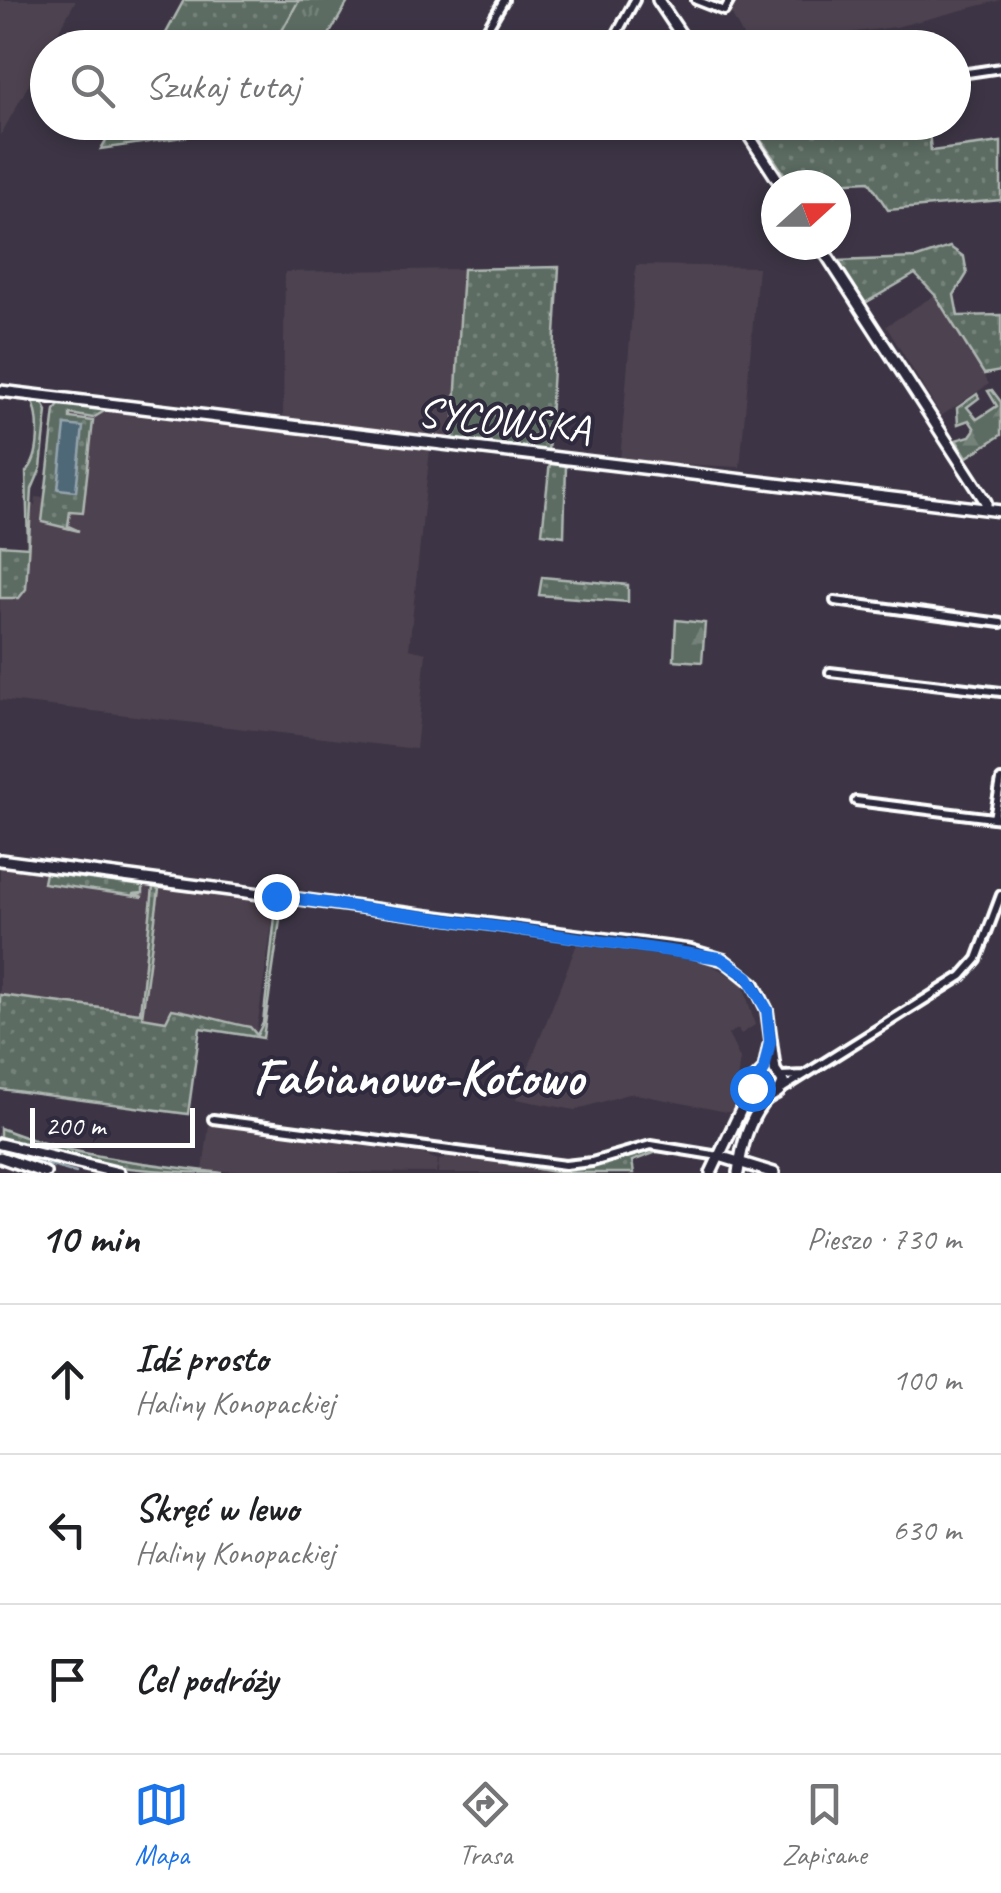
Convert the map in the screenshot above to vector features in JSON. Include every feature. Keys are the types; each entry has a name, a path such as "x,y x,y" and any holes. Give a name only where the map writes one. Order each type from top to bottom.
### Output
{"street":[{"path":"486,30 504,0"},
{"path":"619,30 635,0"},
{"path":"658,0 678,30"},
{"path":"696,0 724,11 730,0"},
{"path":"971,72 1001,68"},
{"path":"752,140 771,170"},
{"path":"830,260 986,502 986,509"},
{"name":"SYCOWSKA","path":"0,391 1001,511"},
{"path":"835,601 1001,623"},
{"path":"830,672 1001,692"},
{"path":"856,800 997,819 1001,780"},
{"path":"0,860 707,954 736,967 757,989 767,1010 774,1072 782,1089"},
{"path":"741,1168 747,1132 768,1098 968,971 1001,898"},
{"path":"712,1171 755,1084 774,1072 805,1075"},
{"path":"755,1084 759,1094 768,1098"},
{"path":"213,1119 565,1165 592,1162 651,1144 720,1156 741,1168 774,1173"},
{"path":"0,1144 119,1173"},
{"path":"703,1154 712,1171"},
{"path":"0,1157 45,1173"}],"shaded area":[{"path":"0,0 76,0 59,30 30,30 30,82 0,136"},
{"path":"733,0 1001,0 871,30 740,30 728,8"},
{"path":"636,265 758,267 740,467 620,461"},
{"path":"463,269 453,441 283,420 285,272"},
{"path":"935,295 989,384 941,416 886,326"},
{"path":"72,406 430,449 409,649 426,653 416,749 0,700 0,545 28,547 26,488 32,489 31,504 35,505 36,497 43,498 55,420"},
{"path":"0,860 276,896 256,1035 0,1000"},
{"path":"577,944 707,962 743,984 755,1025 741,1034 738,1029 728,1034 740,1059 732,1113 631,1093 575,1110 516,1099"},
{"path":"209,1125 422,1154 438,1160 436,1173 203,1171"},
{"path":"443,1152 456,1153 453,1160 456,1156 559,1173 438,1173 439,1160 445,1159"}],"green space":[{"path":"184,0 306,0 293,30 168,30"},
{"path":"299,0 349,0 332,30 282,30"},
{"path":"106,140 163,140 101,149"},
{"path":"761,140 930,140 931,151 1001,142 1001,200 888,210 869,181 851,182 851,170 782,170"},
{"path":"950,247 964,257 967,274 954,295 958,316 1001,315 1001,371 984,374 935,295 915,274 865,303 838,261 917,258"},
{"path":"559,267 548,453 453,441 463,269"},
{"path":"992,390 1001,402 1001,435 967,457 956,440 970,436 975,429 969,420 958,424 957,408 977,394 979,398 967,407 977,419 997,406 988,391"},
{"path":"41,399 47,411 41,468 32,489 26,589 19,598 0,598 0,545 28,547 26,472 38,438 33,402"},
{"path":"60,404 106,410 93,418 70,414 70,418 93,421 83,512 70,511 68,526 79,531 42,522 55,410"},
{"path":"550,462 566,465 564,536 542,533"},
{"path":"542,577 628,585 628,602 539,595"},
{"path":"676,620 705,623 702,662 674,660"},
{"path":"45,873 143,886 143,893 133,894 143,897 43,883"},
{"path":"153,887 159,889 142,1017 166,1021 172,1009 250,1027 257,1035 263,1023 276,908 282,906 263,1038 200,1028 188,1114 0,1089 0,995 140,1013"},
{"path":"0,1128 82,1153 222,1173 137,1169 81,1161 0,1138"},
{"path":"644,1148 665,1149 632,1161 634,1173 561,1173 508,1164 589,1166"}],"water":[{"path":"65,425 83,427 76,491 58,489"}],"waterway":[{"path":"0,1151 76,1173"}],"district":[{"name":"Fabianowo-Kotowo","path":"418,1076"}],"route":[{"path":"276,896 720,958 748,977 767,1010 770,1042 764,1070 752,1088"}]}
